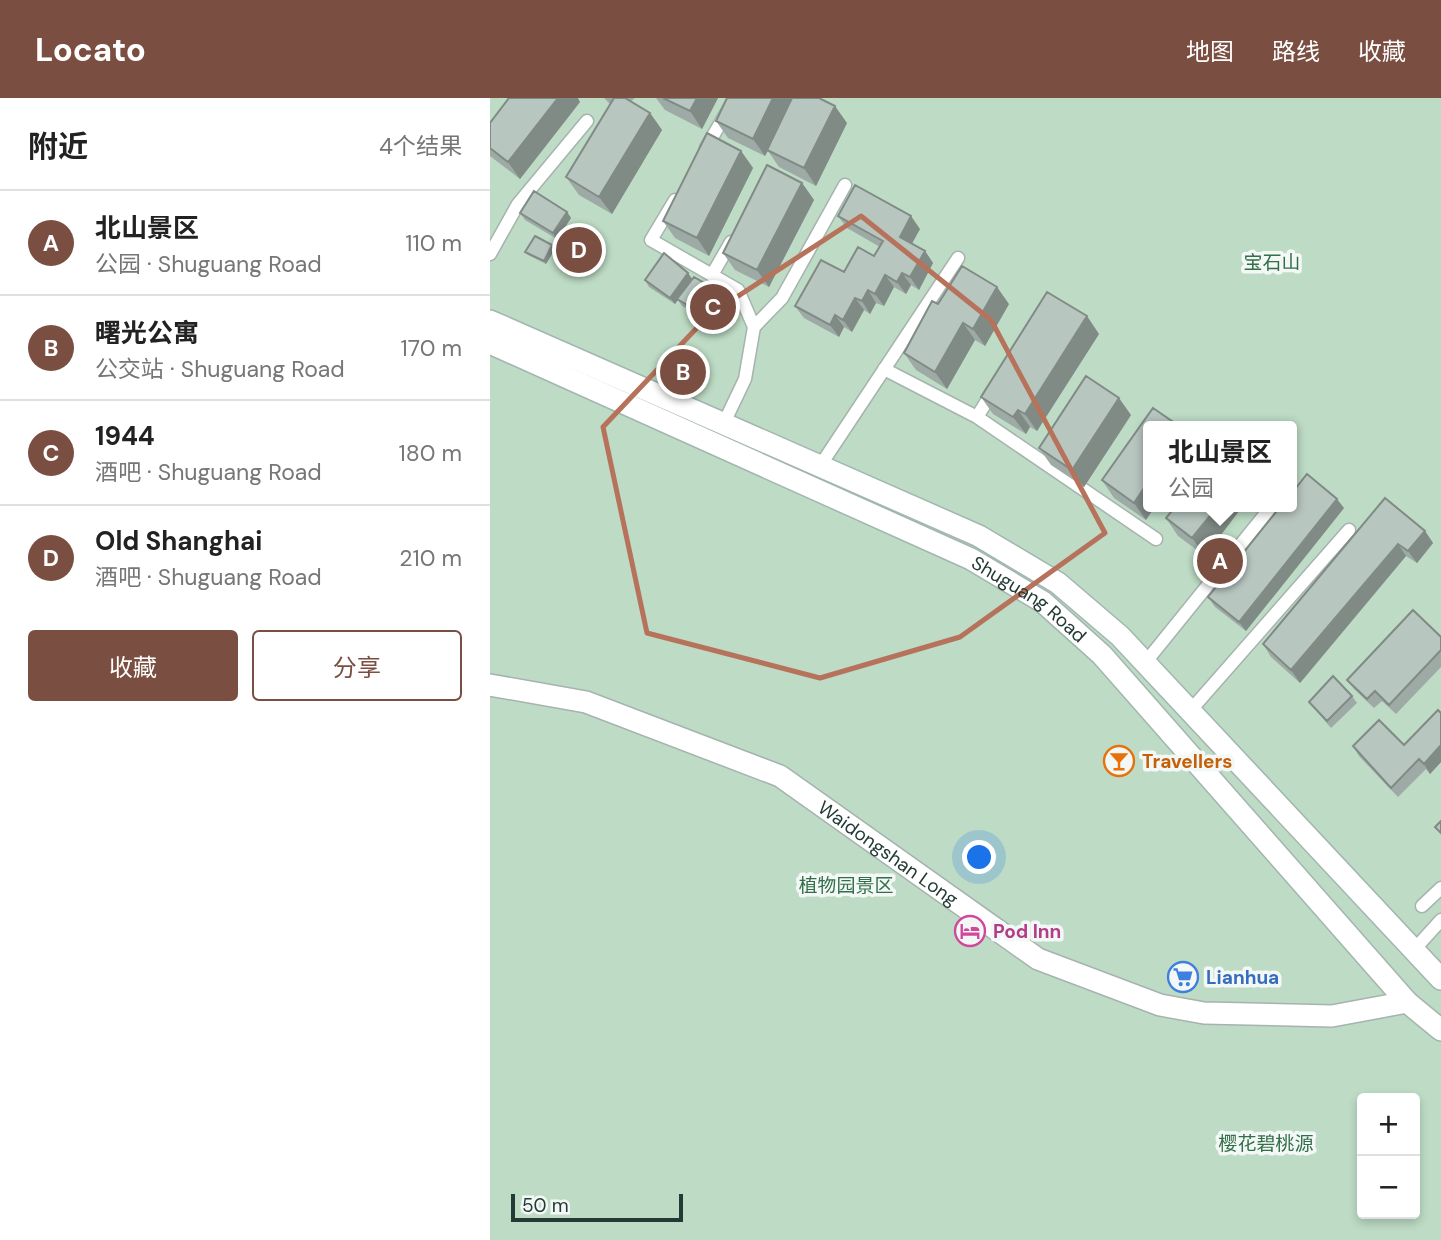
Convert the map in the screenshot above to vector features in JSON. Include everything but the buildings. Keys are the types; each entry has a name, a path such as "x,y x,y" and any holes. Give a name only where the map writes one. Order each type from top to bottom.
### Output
{"main road":[{"name":"Shuguang Road","path":"490,321 979,536 1058,583 1120,636 1413,951 1438,973"},
{"name":"Shuguang Road","path":"490,344 971,559 1043,602 1102,655 1407,1002 1441,1030"},
{"name":"Waidongshan Long","path":"490,685 586,702 780,776 1038,959 1160,1005 1205,1013 1332,1016 1407,1002"}],"lane":[{"path":"700,157 735,98"},
{"path":"490,254 518,204 587,121"},
{"path":"754,327 782,299 845,185"},
{"path":"679,193 651,240 738,289 754,327 744,379 724,424"},
{"path":"712,275 738,231"},
{"path":"821,466 958,258"},
{"path":"884,369 977,417 1156,539"},
{"path":"977,417 997,384"},
{"path":"1145,663 1267,512"},
{"path":"1190,711 1349,530"},
{"path":"1422,906 1441,888"},
{"path":"1413,951 1441,920"}],"highlighted area":[{"path":"861,216 991,320 1105,533 960,637 820,678 647,633 603,427 709,315"}],"green space":[{"path":"490,98 1441,98 1441,1240 490,1240"}],"place":[{"name":"Old Shanghai","path":"579,250"},
{"name":"1944","path":"713,307"},
{"name":"曙光公寓","path":"683,372"},
{"name":"北山景区","path":"1220,561"},
{"name":"Travellers","path":"1119,761"},
{"name":"Pod Inn","path":"970,931"},
{"name":"Lianhua","path":"1183,977"}],"park label":[{"name":"宝石山","path":"1272,262"},
{"name":"植物园景区","path":"846,885"},
{"name":"樱花碧桃源","path":"1266,1143"}]}
